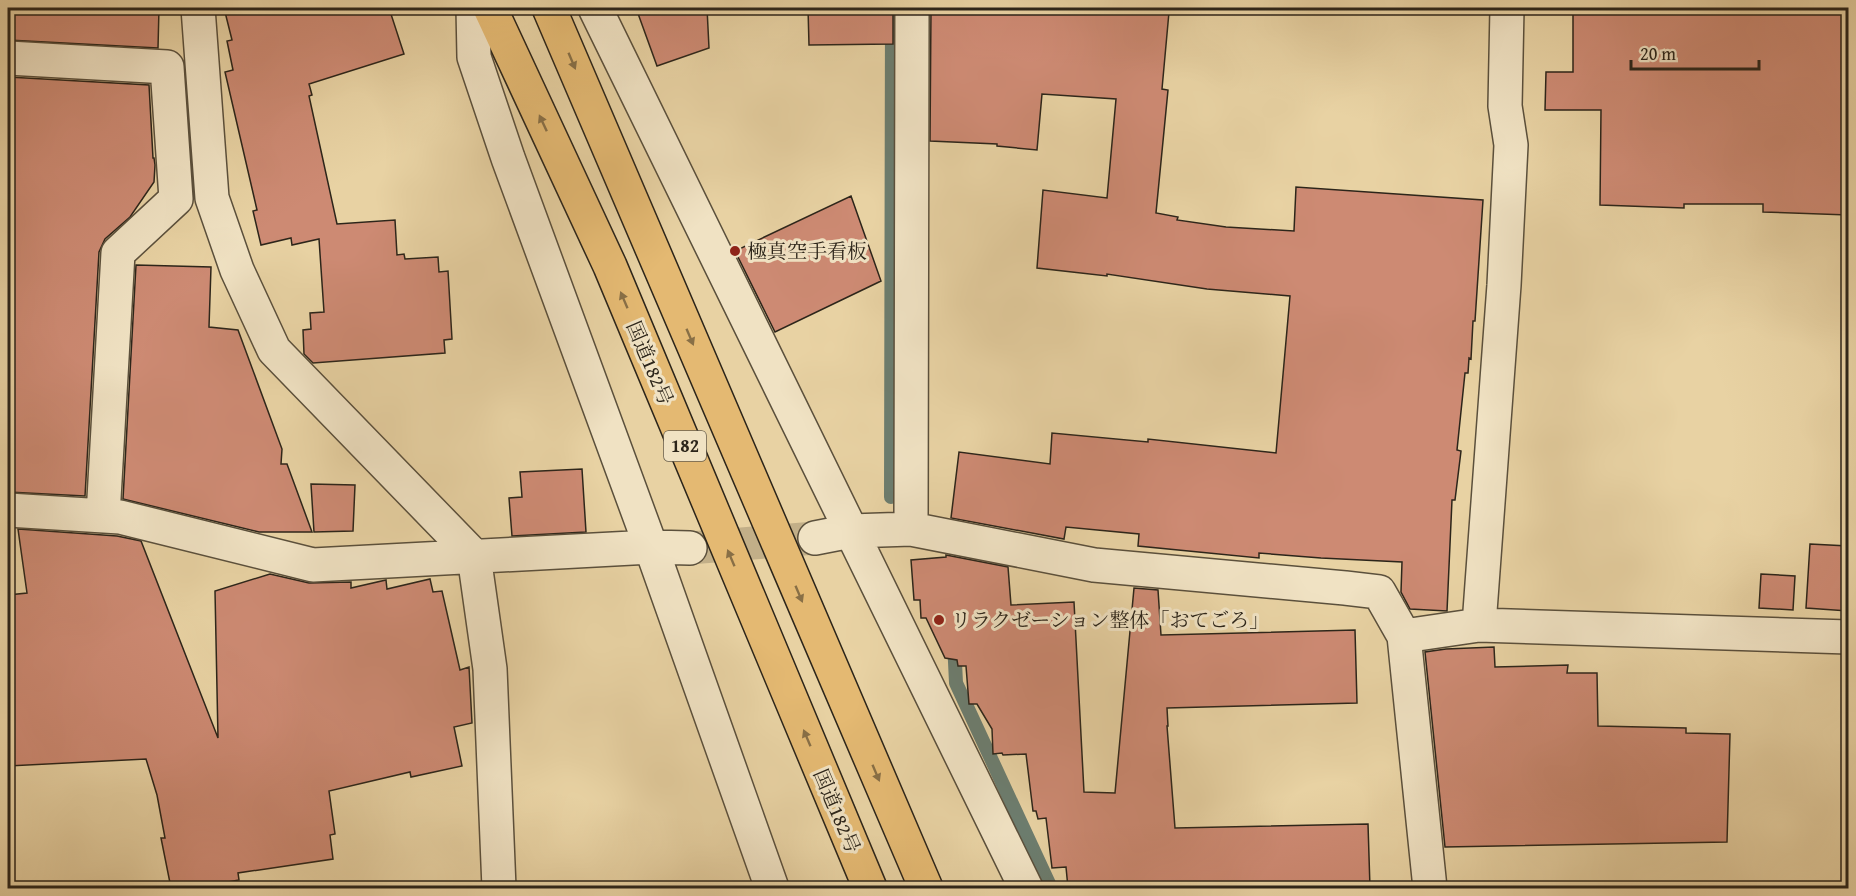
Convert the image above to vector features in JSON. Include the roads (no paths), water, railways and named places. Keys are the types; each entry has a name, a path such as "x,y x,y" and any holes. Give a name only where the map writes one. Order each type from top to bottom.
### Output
{"highway":[{"name":"国道182号","path":"490,8 609,266 870,888"},
{"name":"182","path":"549,8 926,888"}],"street":[{"path":"198,8 212,198 237,270 274,350 474,556 490,669 499,888"},
{"path":"473,8 474,57 508,159 651,547 772,888"},
{"path":"595,8 1026,888"},
{"path":"911,529 912,8"},
{"path":"1479,625 1503,296 1511,145 1505,106 1507,8"},
{"path":"8,58 167,67 176,199 118,253 103,516"},
{"path":"8,510 120,517 313,565 651,547 690,548"},
{"path":"815,538 851,531 911,529 1094,565 1379,592 1404,636 1430,888"},
{"path":"1404,636 1479,625 1848,637"}],"waterway":[{"path":"891,497 892,8"},
{"path":"954,641 956,683 1051,888"}],"tunnel":[{"path":"690,548 815,538"}],"place":[{"name":"極真空手看板","path":"735,251"},
{"name":"リラクゼーション整体「おてごろ」","path":"939,620"}]}
